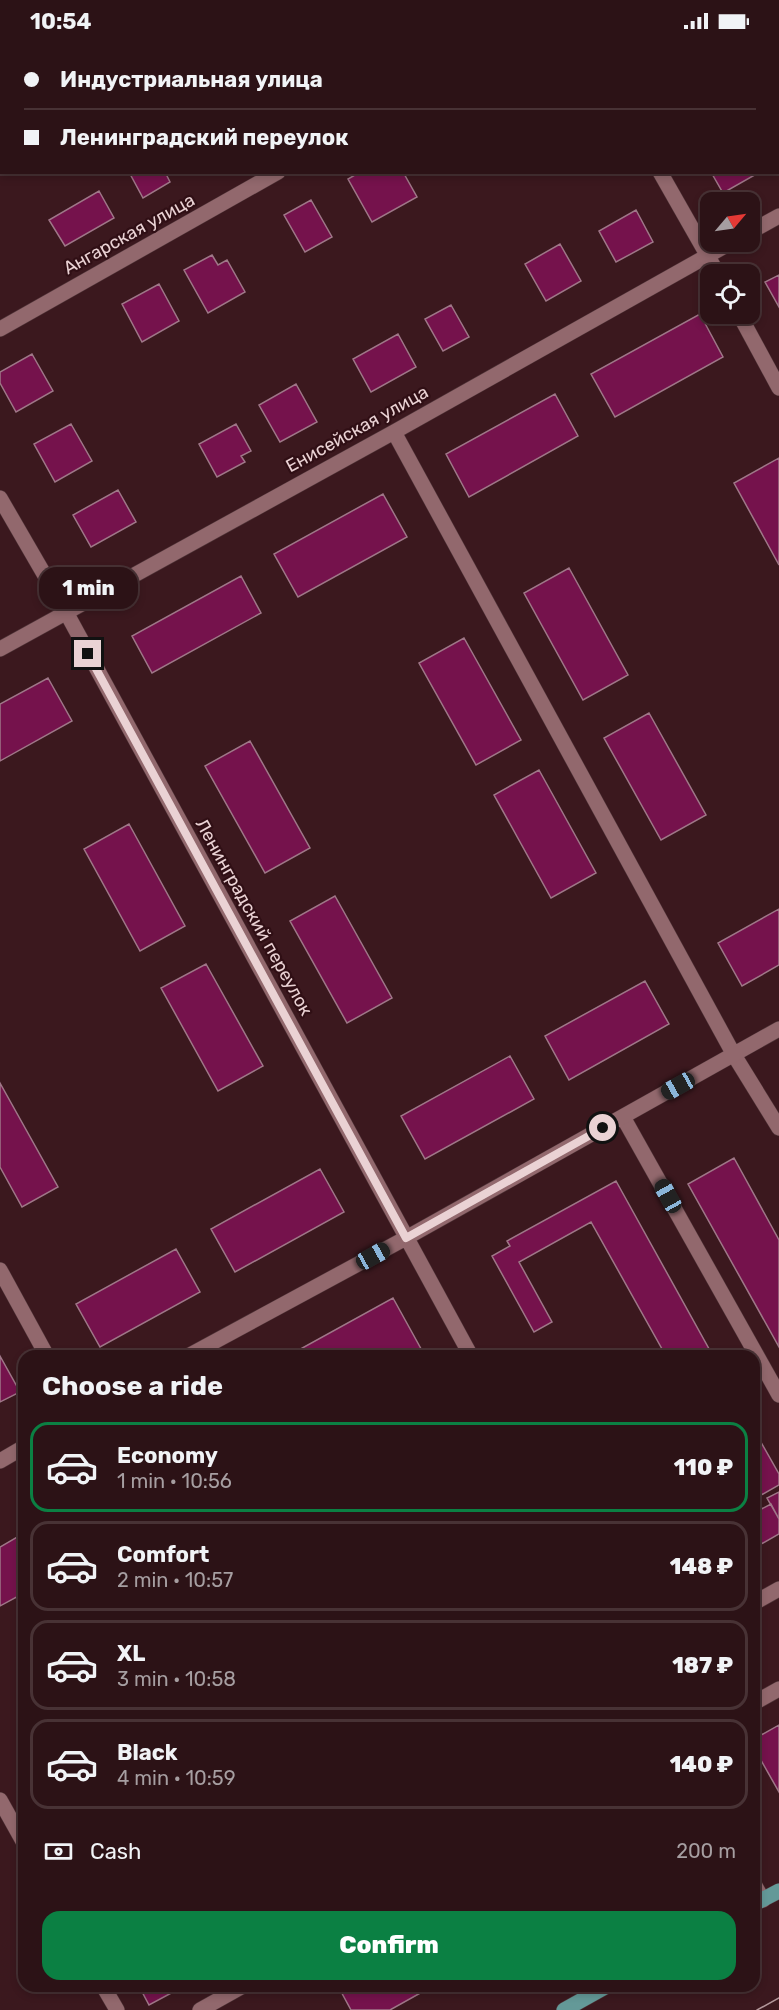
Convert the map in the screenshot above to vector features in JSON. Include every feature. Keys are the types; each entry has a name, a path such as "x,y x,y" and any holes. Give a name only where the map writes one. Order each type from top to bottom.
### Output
{"main road":[{"path":"760,1901 779,1891"},
{"path":"564,2010 596,1992"}],"street":[{"name":"Ангарская улица","path":"0,329 274,174"},
{"path":"661,174 712,264"},
{"path":"760,226 779,216"},
{"name":"Енисейская улица","path":"0,649 394,432 713,252"},
{"path":"744,324 779,388"},
{"path":"394,432 734,1055 779,1128"},
{"name":"Ленинградский переулок","path":"0,498 66,612 468,1350"},
{"path":"199,1350 406,1238 779,1029"},
{"path":"623,1117 754,1350"},
{"path":"0,1270 44,1350"},
{"path":"760,1361 779,1395"},
{"path":"0,1461 18,1450"},
{"path":"760,1600 779,1589"},
{"path":"760,1700 779,1689"},
{"path":"0,1800 18,1832"},
{"path":"106,1992 117,2010"},
{"path":"200,2010 232,1992"}],"building":[{"path":"130,174 166,174 170,182 143,198"},
{"path":"357,174 404,174 417,197 372,222 348,179"},
{"path":"712,174 756,174 722,192"},
{"path":"99,191 114,218 65,246 49,220"},
{"path":"311,200 332,237 305,252 284,215"},
{"path":"636,210 653,242 616,262 599,231"},
{"path":"560,244 581,281 546,301 525,264"},
{"path":"212,255 218,265 227,260 245,292 208,313 184,270"},
{"path":"779,275 779,307 765,282"},
{"path":"159,284 179,321 142,342 122,304"},
{"path":"451,305 469,337 443,351 425,319"},
{"path":"700,314 700,324 705,324 723,357 615,417 591,374"},
{"path":"398,334 416,367 371,392 353,359"},
{"path":"32,354 53,391 16,412 0,383 0,372"},
{"path":"296,384 317,422 280,442 259,405"},
{"path":"555,394 578,436 469,497 446,454"},
{"path":"71,424 92,461 55,482 34,444"},
{"path":"236,424 251,451 241,456 245,462 217,477 199,444"},
{"path":"779,458 779,565 734,483"},
{"path":"118,490 136,522 91,547 73,515"},
{"path":"383,494 407,537 298,597 274,554"},
{"path":"569,568 628,675 583,700 524,593"},
{"path":"241,576 261,613 152,673 132,636"},
{"path":"464,638 521,740 476,765 419,663"},
{"path":"48,678 72,721 0,761 0,704"},
{"path":"649,713 706,815 661,840 604,738"},
{"path":"250,741 310,848 265,873 205,766"},
{"path":"539,770 596,873 551,898 494,795"},
{"path":"129,824 185,926 140,951 84,849"},
{"path":"335,896 392,998 347,1023 290,921"},
{"path":"779,909 779,965 742,986 718,943"},
{"path":"206,964 263,1066 218,1091 161,988"},
{"path":"645,981 669,1024 569,1080 545,1036"},
{"path":"510,1056 534,1099 425,1159 401,1116"},
{"path":"0,1083 58,1187 22,1207 0,1167"},
{"path":"734,1158 779,1240 779,1347 688,1184"},
{"path":"320,1169 344,1212 235,1272 211,1229"},
{"path":"616,1181 710,1350 663,1350 591,1222 519,1262 552,1322 534,1332 492,1256 510,1246 507,1241"},
{"path":"176,1249 200,1292 100,1347 76,1304"},
{"path":"393,1298 422,1350 299,1350"},
{"path":"0,1356 18,1388 18,1393 0,1402"},
{"path":"760,1441 779,1474 779,1485 760,1496"},
{"path":"779,1492 779,1519 767,1498"},
{"path":"771,1504 779,1519 779,1534 760,1545 760,1510"},
{"path":"18,1536 18,1596 0,1606 0,1547"},
{"path":"779,1725 779,1792 760,1759 760,1736"},
{"path":"142,1992 173,1992 149,2005"},
{"path":"341,1992 422,1992 390,2010 351,2010"}],"tram line":[{"path":"757,2010 779,1998"}],"route":[{"path":"88,654 406,1238 603,1128"}]}
